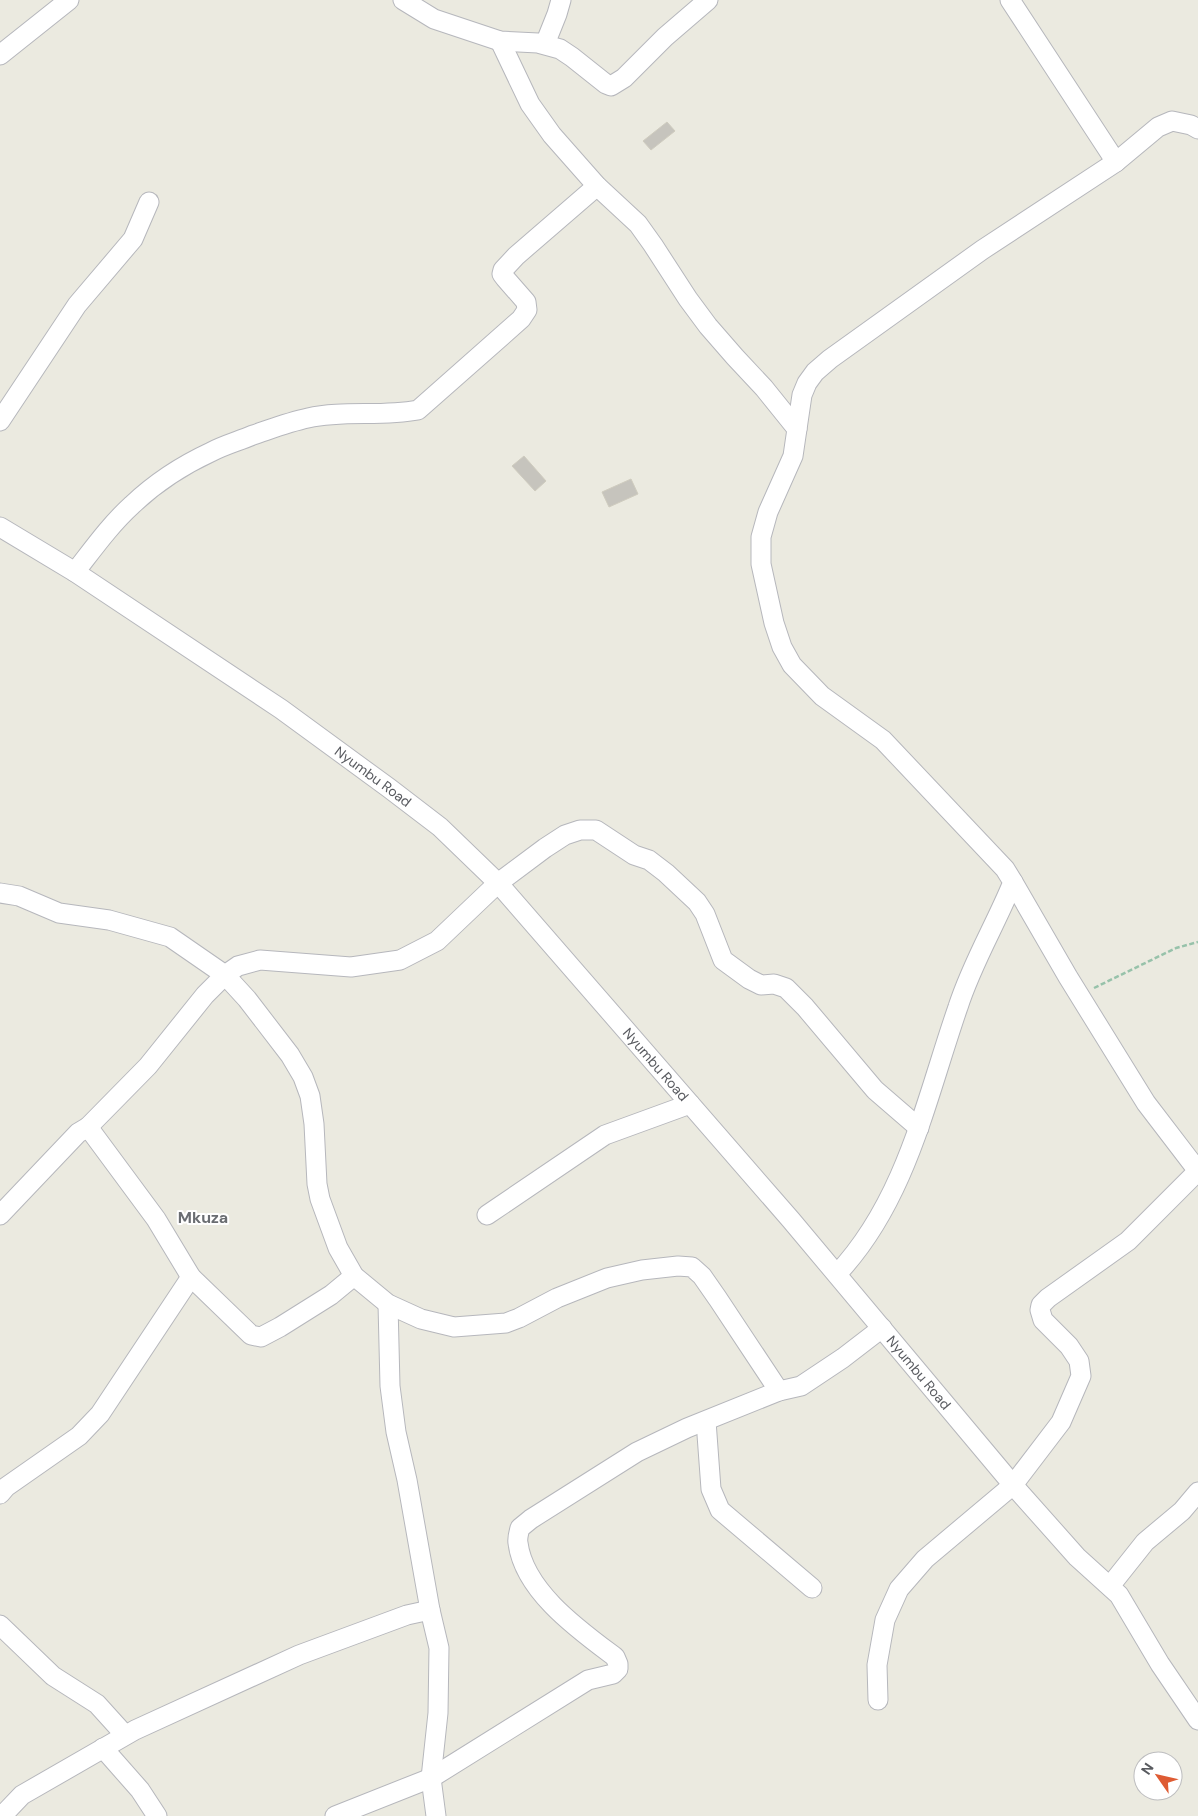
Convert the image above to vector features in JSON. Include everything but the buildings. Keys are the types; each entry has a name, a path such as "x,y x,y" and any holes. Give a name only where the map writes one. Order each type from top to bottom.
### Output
{"street":[{"path":"0,55 14,46 69,0"},
{"path":"403,0 434,19 500,41 545,44 566,53 611,86 624,78 665,36 708,0"},
{"path":"545,44 561,0"},
{"path":"1010,0 1029,32 1116,162"},
{"path":"500,41 530,104 552,135 596,186 638,224 708,326 764,388 797,430"},
{"path":"878,1700 877,1664 885,1620 899,1589 925,1559 1013,1485 1061,1422 1082,1376 1079,1361 1069,1346 1043,1320 1040,1310 1042,1305 1048,1298 1128,1241 1198,1171 1146,1103 1005,869 883,740 822,696 803,678 792,664 782,647 768,599 761,564 761,538 768,512 793,456 802,395 807,382 830,359 982,250 1116,162 1158,128 1172,121 1192,125 1198,129"},
{"path":"75,572 104,534 131,505 181,469 211,452 272,428 307,418 335,414 404,413 418,410 521,319 527,310 526,302 504,278 503,270 516,256 596,186"},
{"path":"0,421 78,305 132,239 149,202"},
{"name":"Nyumbu Road","path":"0,527 75,572 281,709 390,788 440,827 498,883 837,1274 1013,1485 1077,1557 1119,1595 1160,1664 1198,1720"},
{"path":"0,1215 78,1133 88,1127 148,1066 205,995 225,975 238,966 260,960 351,967 400,960 438,941 498,883 565,835 580,830 596,830 634,855 649,860 666,873 698,902 706,914 723,960 749,979 761,985 774,984 786,988 805,1007 875,1090 919,1128"},
{"path":"837,1274 854,1255 885,1208 919,1128 963,992 1013,882"},
{"path":"0,893 18,896 59,913 110,920 170,937 225,975 247,999 290,1055 303,1077 310,1096 314,1124 317,1184 320,1199 338,1248 354,1276 388,1304 421,1319 454,1327 506,1322 519,1318 557,1298 607,1278 642,1270 678,1266 692,1267 702,1276 779,1392"},
{"path":"487,1215 605,1135 690,1104"},
{"path":"88,1127 156,1219 191,1277 251,1335 261,1336 308,1311 331,1296 354,1276"},
{"path":"0,1494 6,1487 79,1436 100,1414 191,1277"},
{"path":"388,1304 390,1386 396,1432 439,1648 438,1713 430,1778 436,1816"},
{"path":"335,1816 430,1778 581,1684 588,1680 613,1674 618,1669 615,1657 565,1618 530,1576 522,1559 517,1541 520,1528 531,1519 637,1452 706,1421 779,1392 800,1386 843,1358 882,1328"},
{"path":"706,1421 712,1489 720,1510 812,1588"},
{"path":"1110,1586 1145,1542 1182,1512 1198,1492"},
{"path":"2,1816 22,1795 125,1735 299,1655 407,1615 430,1610"},
{"path":"0,1624 52,1676 97,1704 125,1735"},
{"path":"103,1748 140,1790 157,1816"}],"path":[{"path":"1080,995 1176,948 1198,942"}],"district":[{"name":"Mkuza","path":"203,1217"}]}
